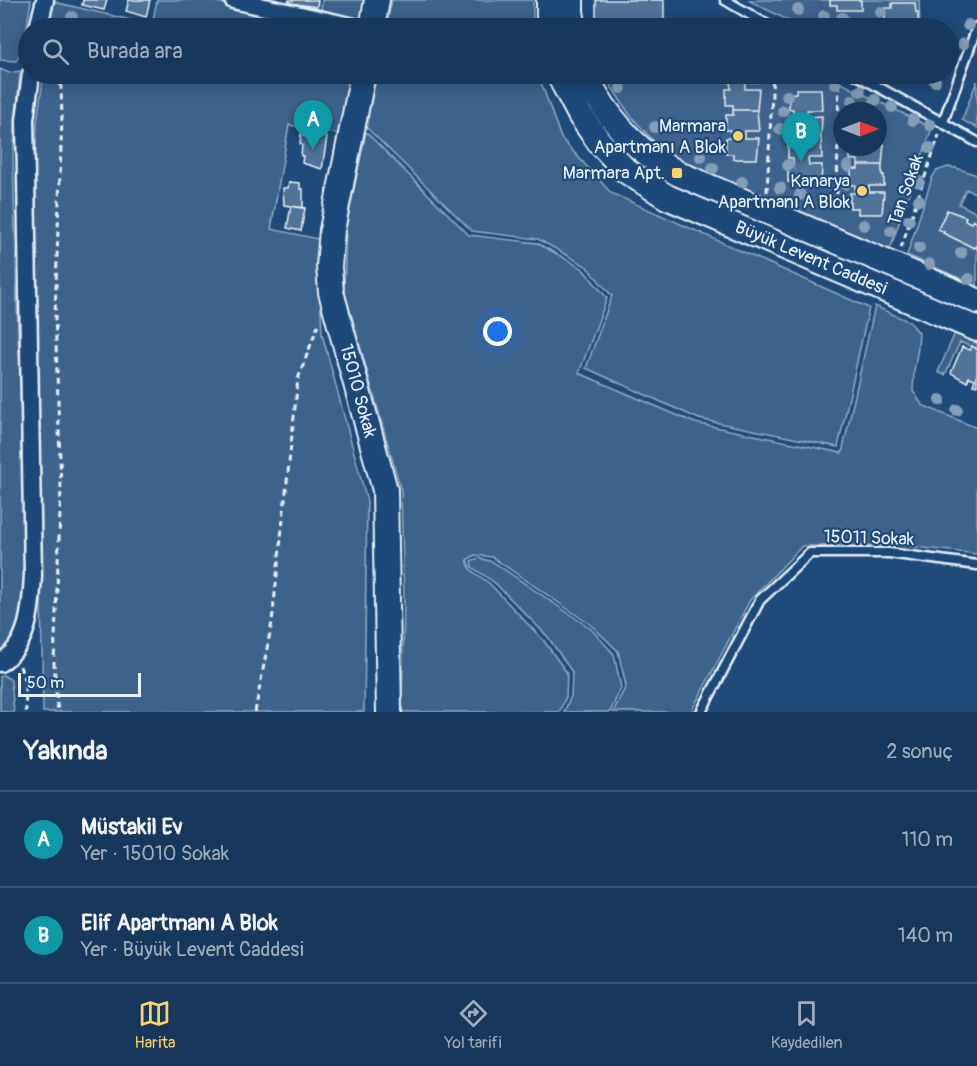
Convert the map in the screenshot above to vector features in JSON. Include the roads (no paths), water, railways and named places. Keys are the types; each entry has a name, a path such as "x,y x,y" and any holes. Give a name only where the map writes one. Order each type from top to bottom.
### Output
{"street":[{"path":"40,18 45,0"},
{"path":"233,0 279,5 324,18"},
{"path":"374,18 377,0"},
{"path":"549,0 549,18"},
{"path":"571,0 572,18"},
{"path":"0,663 15,650 27,628 31,611 33,575 25,120 30,84"},
{"name":"15010 Sokak","path":"361,84 332,230 329,267 331,292 385,490 389,712"},
{"name":"Büyük Levent Caddesi","path":"564,84 579,115 600,143 626,171 667,197 977,329"},
{"name":"Büyük Levent Caddesi","path":"590,84 620,128 648,154 677,173 977,301"}],"lane":[{"path":"725,0 756,18"},
{"path":"959,77 977,27"},
{"path":"873,84 977,142"},
{"path":"943,122 957,84"},
{"name":"15011 Sokak","path":"701,712 760,600 810,553 889,553 977,565"}],"place":[{"name":"Marmara Apartmanı A Blok","path":"738,136"},
{"name":"Müstakil Ev","path":"313,150"},
{"name":"Elif Apartmanı A Blok","path":"801,162"},
{"name":"Marmara Apt.","path":"677,173"},
{"name":"Kanarya Apartmanı A Blok","path":"862,191"}]}
